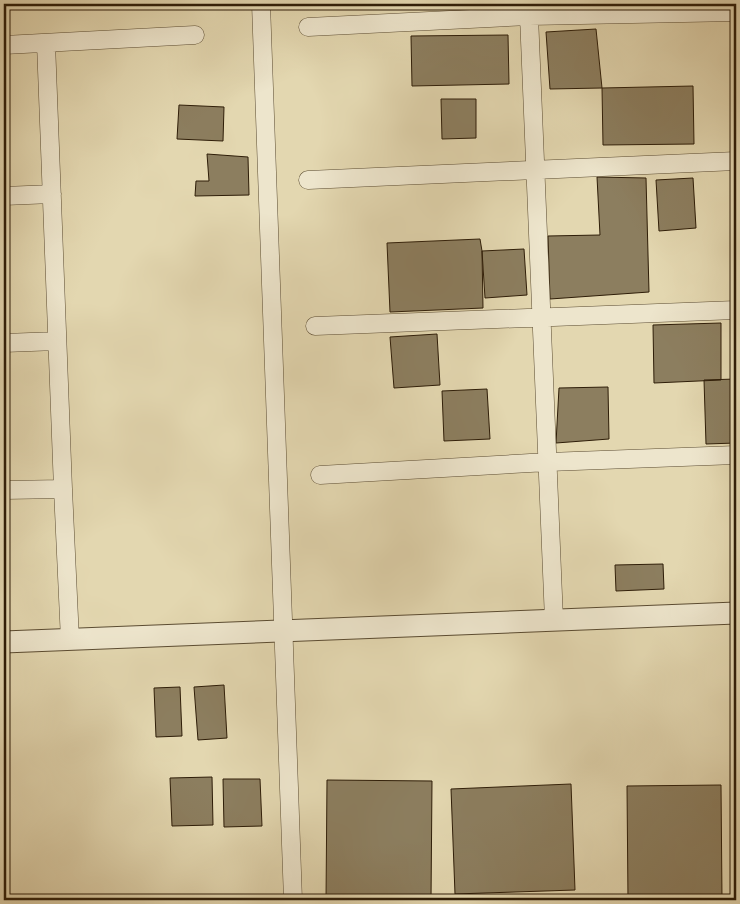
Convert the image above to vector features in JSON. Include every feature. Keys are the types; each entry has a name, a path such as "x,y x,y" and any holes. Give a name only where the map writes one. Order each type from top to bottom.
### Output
{"street":[{"path":"261,4 293,900"},
{"path":"308,27 529,16 736,12"},
{"path":"529,16 554,620"},
{"path":"4,45 195,35"},
{"path":"46,43 62,488 70,640"},
{"path":"308,180 736,161"},
{"path":"4,196 52,194"},
{"path":"315,326 736,310"},
{"path":"4,343 57,341"},
{"path":"320,475 548,462 736,455"},
{"path":"4,490 62,488"},
{"path":"4,642 736,613"}],"building":[{"path":"596,29 602,88 550,89 546,32"},
{"path":"508,35 509,84 412,86 411,36"},
{"path":"693,86 694,144 603,145 602,88"},
{"path":"441,99 476,99 476,138 442,139"},
{"path":"179,105 224,107 223,141 177,139"},
{"path":"207,154 248,157 249,195 195,196 196,181 209,181"},
{"path":"597,177 646,178 649,292 550,299 548,236 600,235"},
{"path":"693,178 696,228 659,231 656,180"},
{"path":"480,239 483,308 390,312 387,243"},
{"path":"524,249 527,295 485,298 482,251"},
{"path":"721,323 721,380 654,383 653,325"},
{"path":"437,334 440,385 394,388 390,337"},
{"path":"736,379 736,443 706,444 704,380"},
{"path":"608,387 609,439 556,443 559,388"},
{"path":"487,389 490,439 444,441 442,391"},
{"path":"663,564 664,589 616,591 615,565"},
{"path":"224,685 227,738 198,740 194,687"},
{"path":"180,687 182,736 156,737 154,688"},
{"path":"212,777 213,825 172,826 170,778"},
{"path":"223,779 260,779 262,826 224,827"},
{"path":"327,780 432,781 431,900 326,900"},
{"path":"571,784 575,890 455,894 451,789"},
{"path":"721,785 722,899 628,900 627,786"}]}
